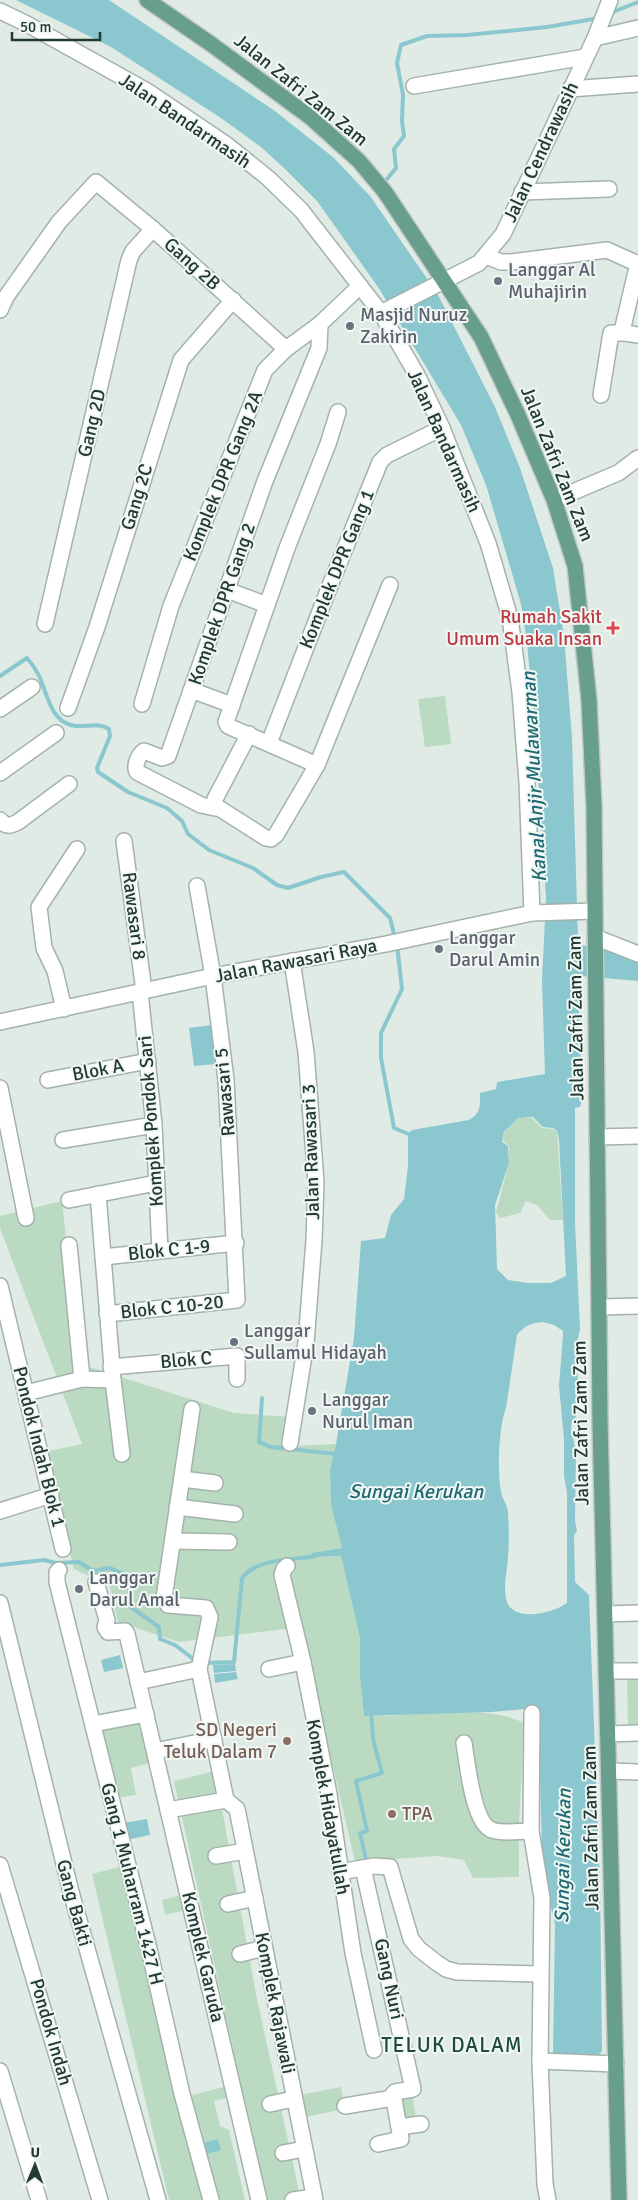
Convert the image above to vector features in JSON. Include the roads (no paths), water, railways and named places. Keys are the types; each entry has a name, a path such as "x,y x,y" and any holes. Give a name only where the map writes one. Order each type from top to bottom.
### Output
{"main road":[{"name":"Jalan Zafri Zam Zam","path":"147,0 226,54 310,117 354,156 386,192 441,282 481,336 518,415 554,500 575,566 588,700 594,806 589,912 595,939 596,979 600,1421 619,2200"}],"street":[{"name":"Jalan Cendrawasih","path":"384,311 479,263 503,234 595,38 606,10"},
{"name":"Jalan Bandarmasih","path":"0,11 139,87 227,145 268,178 301,210 360,286 384,311 442,428 488,543 510,618 520,692 535,913"},
{"path":"595,38 638,28"},
{"path":"414,86 585,57"},
{"path":"570,89 638,84"},
{"name":"Gang 2B","path":"0,310 6,297 59,222 96,182 153,229 286,350"},
{"path":"522,192 609,189"},
{"name":"Gang 2D","path":"45,624 129,260 133,251 153,229"},
{"path":"486,256 501,262 511,262 606,250 638,263 623,327 631,334"},
{"name":"Komplek DPR Gang 2A","path":"142,704 171,606 265,370 286,350 320,324 360,286"},
{"name":"Gang 2C","path":"68,708 96,627 181,360 233,300"},
{"name":"Komplek DPR Gang 2","path":"215,808 201,805 137,772 135,768 141,753 144,751 162,758 168,756 265,481 319,348 320,324"},
{"path":"601,396 611,333 631,334"},
{"path":"317,766 228,726 227,718 338,412"},
{"name":"Komplek DPR Gang 1","path":"269,743 380,462 387,455 442,428"},
{"path":"554,500 618,473 638,458"},
{"path":"249,734 215,799 215,808 266,838 272,839 317,766 390,585"},
{"path":"227,590 267,605"},
{"path":"0,709 32,687"},
{"path":"191,690 232,705"},
{"path":"0,773 56,733"},
{"path":"0,820 4,825 9,826 18,822 68,784"},
{"name":"Rawasari 8","path":"124,841 142,992"},
{"path":"64,1008 55,971 44,948 39,907 77,849"},
{"name":"Rawasari 5","path":"198,886 213,976 226,1080 236,1243 237,1300"},
{"name":"Jalan Rawasari Raya","path":"0,1022 213,976 386,944 535,913 589,912"},
{"path":"595,939 638,954"},
{"name":"Jalan Rawasari 3","path":"290,1443 306,1342 314,1240 315,1150 306,1052 292,962"},
{"name":"Komplek Pondok Sari","path":"142,992 154,1124 160,1251"},
{"name":"Blok A","path":"48,1080 148,1061"},
{"path":"0,1088 26,1218"},
{"path":"63,1140 154,1124"},
{"path":"597,1137 638,1136"},
{"path":"69,1200 156,1183"},
{"path":"98,1194 112,1374 122,1454"},
{"name":"Blok C 1-9","path":"103,1257 236,1243"},
{"path":"68,1244 82,1379"},
{"name":"Pondok Indah Blok 1","path":"0,1286 63,1549"},
{"name":"Blok C 10-20","path":"107,1314 237,1300"},
{"path":"600,1307 638,1306"},
{"name":"Blok C","path":"112,1374 237,1356 237,1380"},
{"path":"26,1393 82,1379 112,1374"},
{"path":"138,1682 201,1664 210,1616 209,1612 206,1608 168,1605 165,1602 192,1409"},
{"path":"182,1479 215,1483"},
{"path":"0,1511 51,1495"},
{"path":"177,1506 235,1514"},
{"path":"173,1541 229,1542"},
{"name":"Komplek Hidayatullah","path":"287,1566 282,1575 303,1662 329,1794 353,1953 374,2050"},
{"name":"Gang 1 Muharram 1427 H","path":"59,1570 57,1572 57,1582 149,1948 182,2094 210,2200"},
{"name":"Komplek Garuda","path":"96,1582 107,1620 105,1627 108,1632 125,1631 128,1634 259,2200"},
{"name":"Gang Bakti","path":"0,1603 71,1892 158,2200"},
{"path":"605,1614 638,1613"},
{"path":"269,1669 303,1662"},
{"name":"Komplek Rajawali","path":"201,1664 214,1739 245,1850 314,2198"},
{"path":"607,1671 638,1671"},
{"path":"532,1713 531,1831 542,1898 540,2062 545,2184 548,2200"},
{"path":"93,1724 146,1714"},
{"path":"609,1734 638,1733"},
{"path":"155,1751 214,1739"},
{"path":"464,1743 472,1792 486,1828 492,1830 531,1831"},
{"path":"610,1772 638,1772"},
{"path":"168,1810 231,1804"},
{"path":"216,1856 245,1850"},
{"name":"Pondok Indah","path":"0,1865 100,2200"},
{"path":"340,1872 367,1867 386,1866 391,1869 410,1938 419,1949 446,1969 456,1972 540,1974"},
{"name":"Gang Nuri","path":"367,1867 413,2089 395,2092 393,2098"},
{"path":"228,1904 254,1898"},
{"path":"240,1954 264,1948"},
{"path":"540,2062 616,2064"},
{"path":"0,2071 39,2200"},
{"path":"345,2106 393,2098 401,2140 378,2144"},
{"path":"270,2104 293,2099"},
{"path":"399,2126 421,2124"},
{"path":"283,2153 304,2149"},
{"path":"293,2200 314,2198"}],"water":[{"name":"Sungai Kerukan","path":"16,0 109,0 275,111 334,158 370,196 437,293 495,407 520,468 553,568 564,636 572,738 578,940 581,945 616,951 638,958 638,981 581,976 578,979 582,1100 580,1107 575,1108 575,1222 580,1330 577,1342 578,1395 576,1417 572,1421 571,1428 576,1452 575,1520 577,1531 574,1535 575,1582 589,1595 600,1884 602,2051 598,2056 553,2054 555,1924 548,1896 542,1848 538,1708 491,1712 364,1716 360,1676 360,1638 341,1556 312,1557 311,1553 342,1548 331,1505 330,1470 354,1338 361,1241 385,1238 391,1215 404,1199 408,1166 408,1134 412,1130 469,1120 476,1115 479,1109 480,1093 496,1089 497,1082 545,1074 542,981 546,897 536,744 527,642 521,604 486,485 461,425 378,287 317,201 261,147 221,118 111,47","holes":["533,1117 543,1127 553,1128 557,1131 559,1139 566,1276 551,1283 528,1283 508,1280 497,1269 495,1205 509,1163 508,1146 502,1142 504,1132 518,1118","543,1322 554,1325 563,1331 559,1386 564,1439 564,1476 567,1493 567,1603 547,1612 522,1614 510,1607 506,1597 505,1584 509,1547 508,1518 500,1483 499,1449 517,1335 528,1325"]},
{"path":"211,1025 216,1064 194,1066 189,1028"},
{"path":"120,1655 123,1668 104,1672 101,1660"},
{"path":"235,1664 236,1671 214,1673 213,1665"},
{"path":"236,1672 238,1679 215,1683 214,1674"},
{"path":"147,1819 150,1835 126,1840 123,1823"},
{"path":"218,2139 221,2150 203,2155 200,2144"}],"waterway":[{"path":"610,13 638,2"},
{"path":"382,185 396,168 394,149 404,136 402,121 403,95 397,63 401,45 427,36 467,35 547,27 599,18"},
{"path":"0,676 27,658 40,678 51,706 59,718 71,725 95,725 109,729 110,736 97,768 98,772 128,792 167,808 182,821 188,834 209,850 253,868 277,885 288,888 321,877 344,872 390,918 395,938"},
{"path":"397,945 402,989 381,1033 381,1058 394,1128 411,1135"},
{"path":"262,1398 259,1442 271,1447 336,1454"},
{"path":"203,1663 234,1662 242,1578 249,1571 266,1563 315,1556"},
{"path":"0,1565 44,1560 56,1563 79,1562 93,1571 110,1568 126,1575 130,1586 128,1605 159,1627 160,1639 175,1645 196,1661"},
{"path":"367,1864 360,1833 367,1831 356,1781 382,1773 373,1739 371,1712"}],"place":[{"name":"Langgar Al Muhajirin","path":"498,281"},
{"name":"Masjid Nuruz Zakirin","path":"350,326"},
{"name":"Rumah Sakit Umum Suaka Insan","path":"613,628"},
{"name":"Langgar Darul Amin","path":"439,949"},
{"name":"Langgar Sullamul Hidayah","path":"234,1342"},
{"name":"Langgar Nurul Iman","path":"312,1411"},
{"name":"Langgar Darul Amal","path":"79,1589"},
{"name":"SD Negeri Teluk Dalam 7","path":"287,1741"},
{"name":"TPA","path":"392,1814"}],"district":[{"name":"TELUK DALAM","path":"452,2045"}],"water label":[{"name":"Kanal Anjir Mulawarman","path":"534,777"}]}
